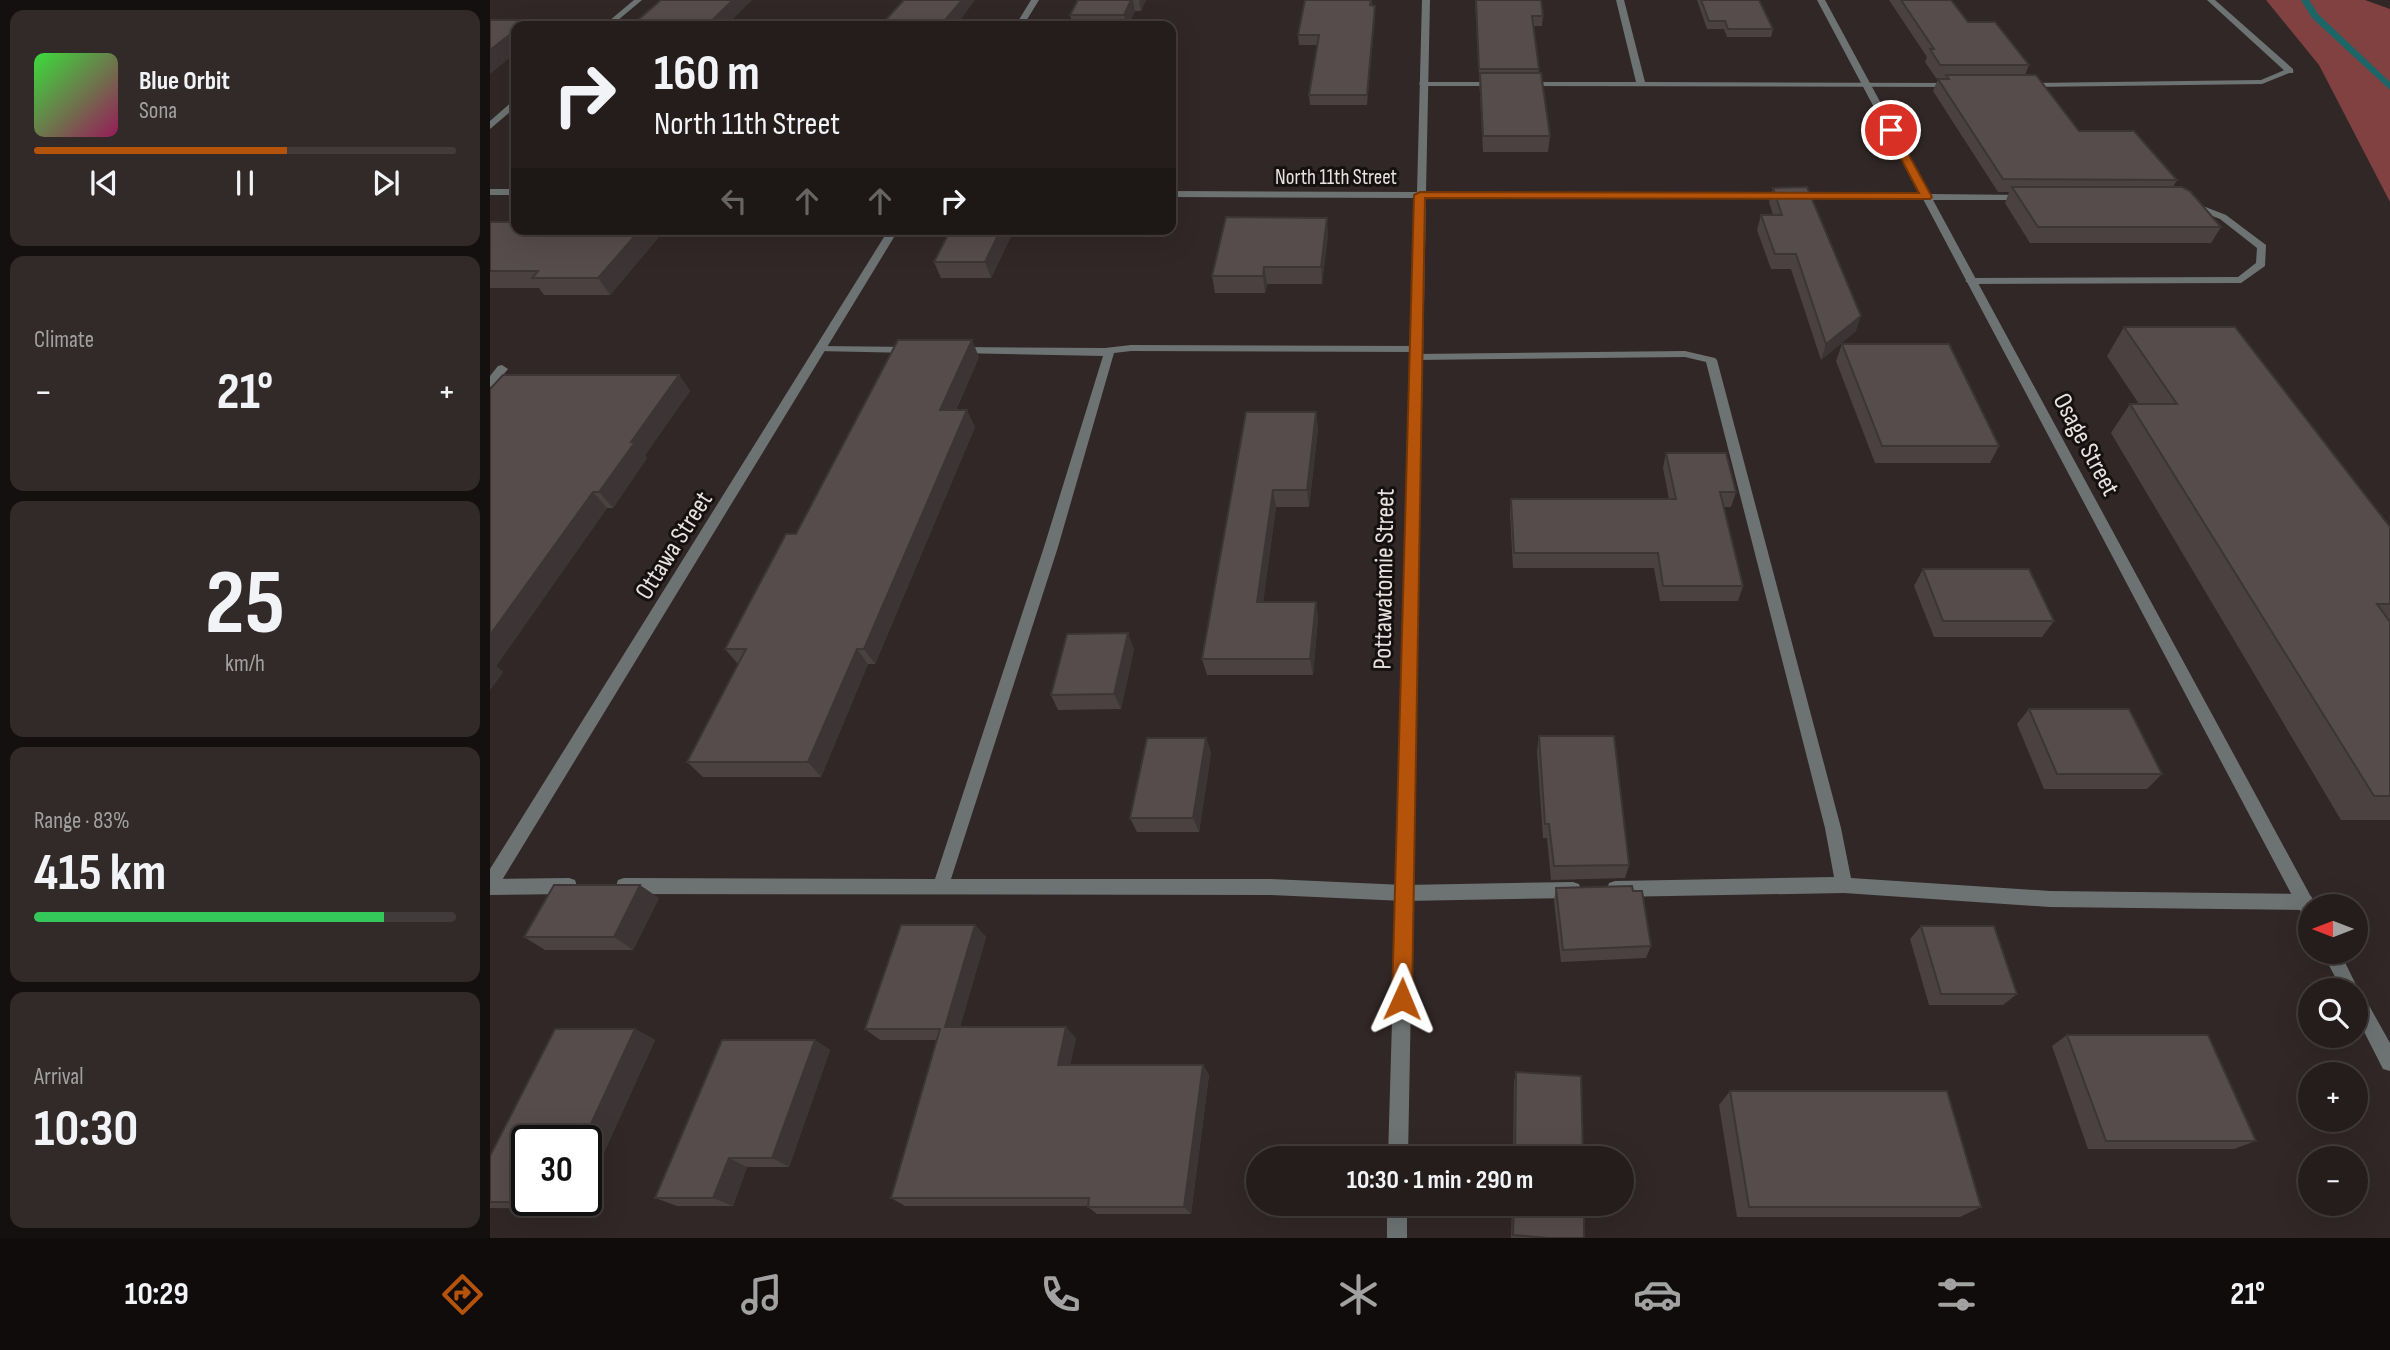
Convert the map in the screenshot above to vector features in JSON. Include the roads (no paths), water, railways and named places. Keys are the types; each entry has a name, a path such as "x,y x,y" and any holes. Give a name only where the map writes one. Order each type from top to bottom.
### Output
{"street":[{"path":"613,21 638,0"},
{"path":"1022,21 1035,0"},
{"name":"Pottawatomie Street","path":"1398,1146 1426,0"},
{"path":"1620,0 1641,84"},
{"name":"Osage Street","path":"1821,0 1969,281 2300,894"},
{"path":"2018,85 2262,82 2290,71 2211,0"},
{"path":"1423,84 1505,84"},
{"path":"1519,84 1963,85"},
{"path":"490,126 511,107"},
{"path":"490,192 511,192"},
{"name":"North 11th Street","path":"1176,194 2036,197"},
{"path":"1969,281 2241,280 2261,264 2262,247 2223,217 2174,198"},
{"name":"Ottawa Street","path":"490,886 890,235"},
{"path":"946,350 1105,351 1131,348 1685,354 1711,360 1833,828 1844,884"},
{"path":"821,349 920,350"},
{"path":"942,884 1051,547 1109,355 1105,351"},
{"path":"490,383 502,369"},
{"path":"609,886 827,888 942,884 1029,887 1271,887 1404,893 1844,884 2050,899 2298,907"},
{"path":"490,886 582,886"},
{"path":"2368,1021 2390,1062"},
{"path":"1396,1238 1397,1216"}],"waterway":[{"path":"2305,0 2315,16 2390,87"}]}
